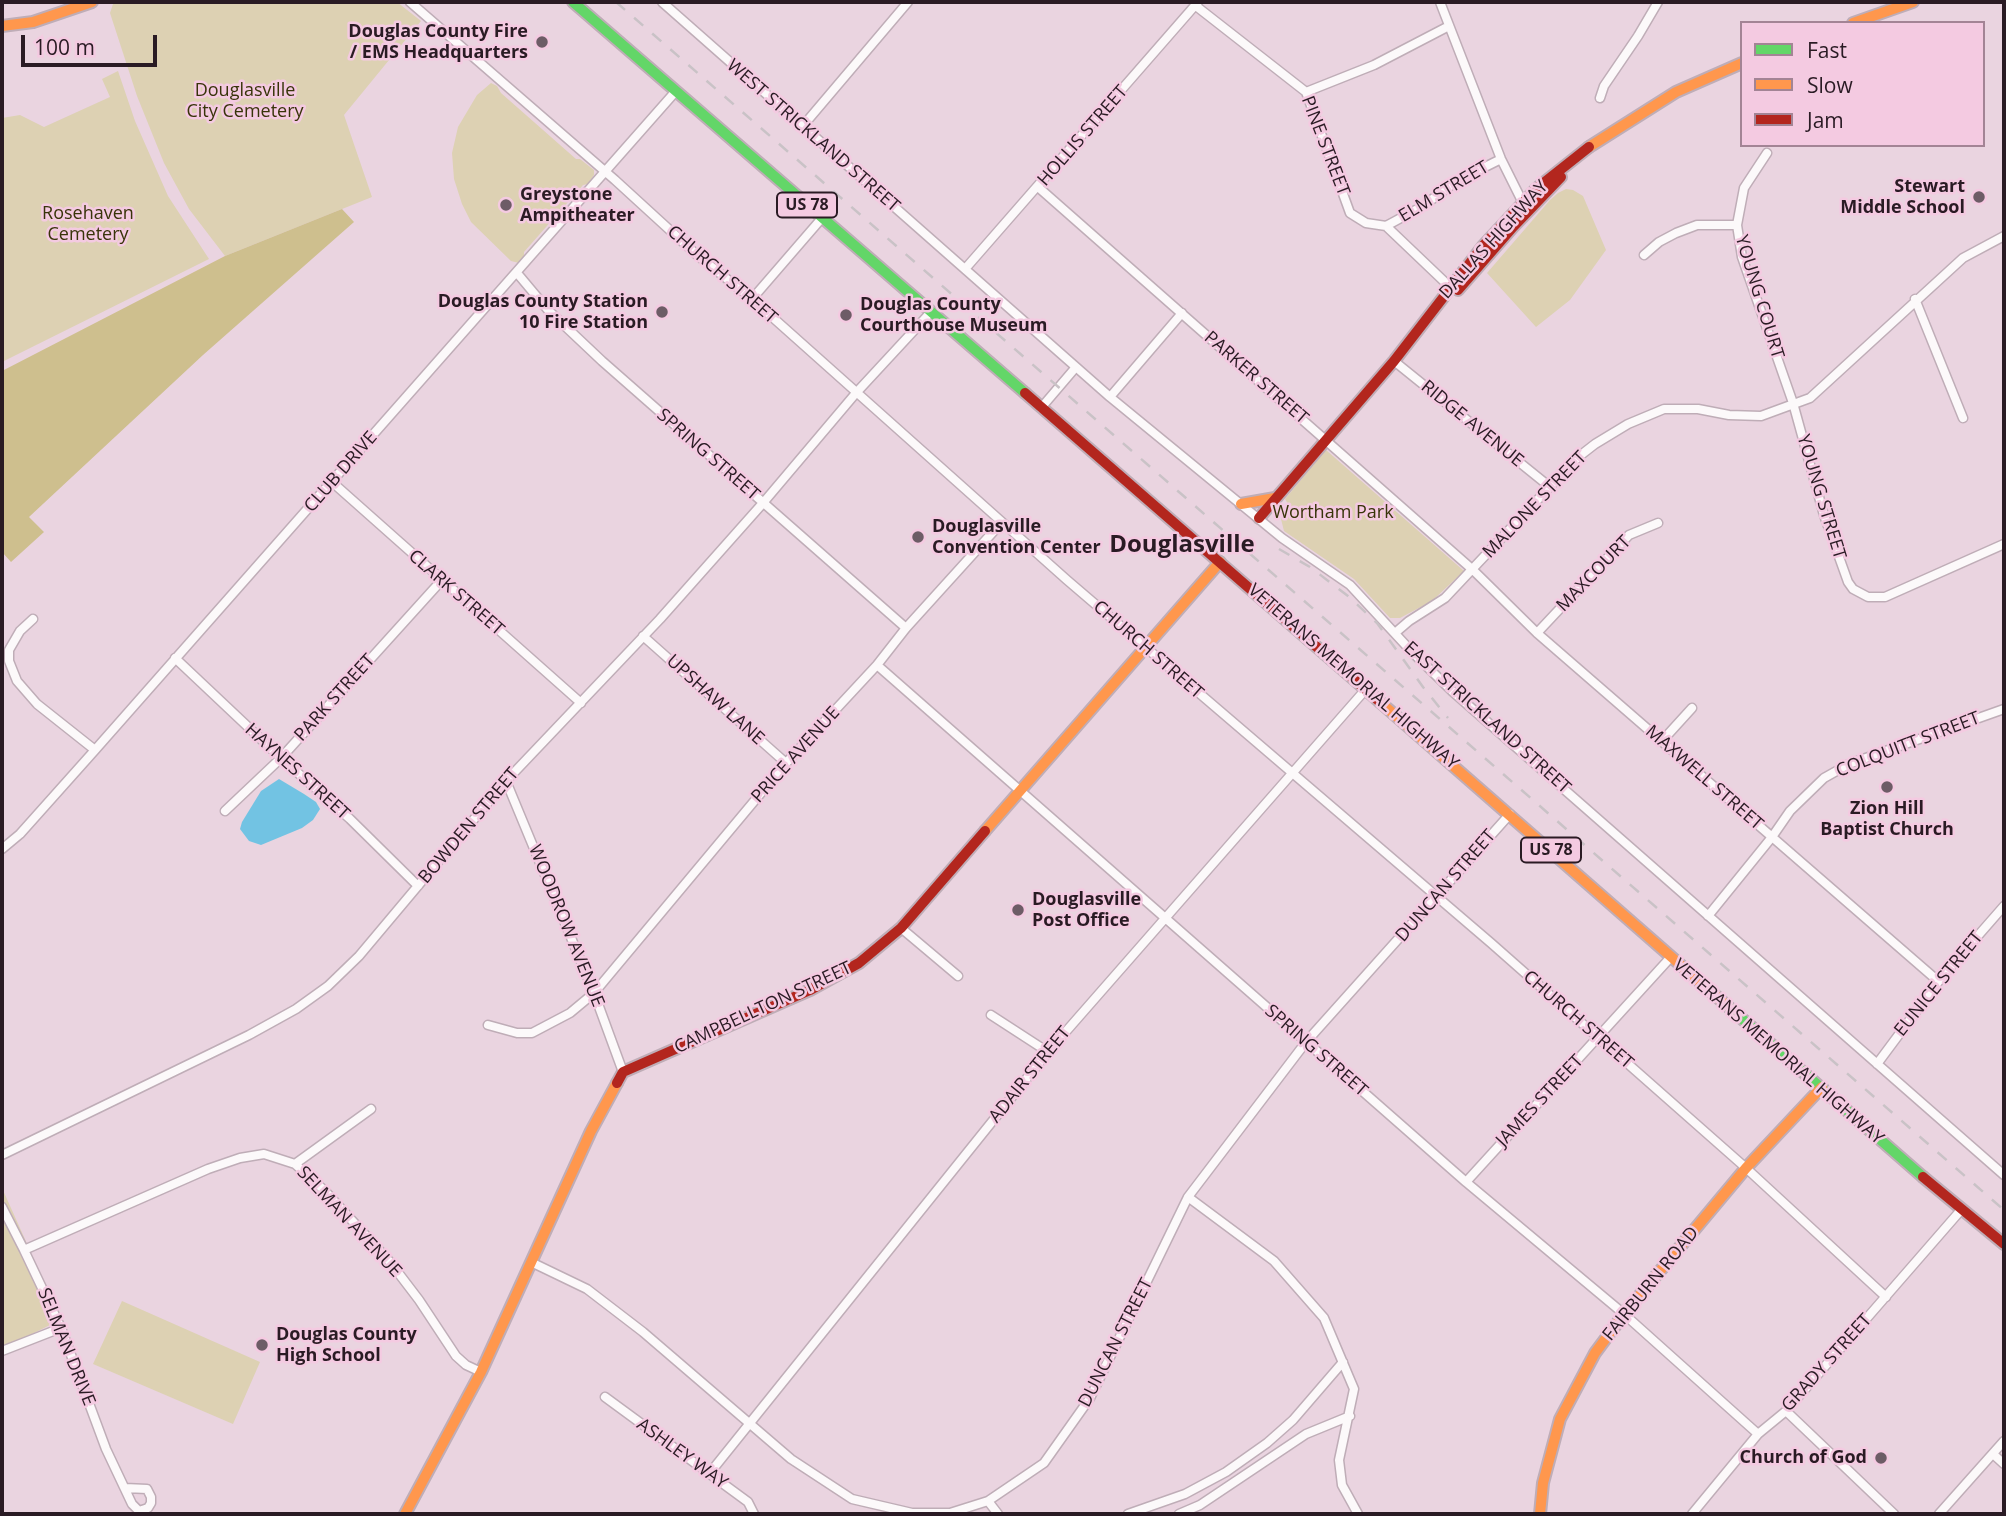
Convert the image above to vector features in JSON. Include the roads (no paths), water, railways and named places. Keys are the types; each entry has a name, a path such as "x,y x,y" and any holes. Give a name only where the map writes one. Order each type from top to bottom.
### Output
{"main road":[{"path":"2,26 33,22 92,2"},
{"name":"VETERANS MEMORIAL HIGHWAY","path":"573,2 1510,814 1670,958 1961,1210 2004,1244"},
{"path":"1859,21 1913,2"},
{"name":"DALLAS HIGHWAY","path":"1410,341 1429,323 1553,174 1588,147 1676,92 1740,64"},
{"name":"DALLAS HIGHWAY","path":"1259,518 1394,361 1450,287 1525,207"},
{"path":"1241,504 1276,498"},
{"name":"CAMPBELLTON STREET","path":"623,1072 810,990 859,963 901,928 1220,562"},
{"path":"405,1514 481,1372 591,1131 623,1072"},
{"name":"FAIRBURN ROAD","path":"1540,1514 1543,1483 1560,1419 1595,1353 1624,1314 1746,1168 1822,1087"}],"street":[{"name":"CHURCH STREET","path":"410,2 697,255 752,299 1145,648 1599,1038 1886,1297"},
{"name":"WEST STRICKLAND STREET","path":"662,2 965,269"},
{"path":"802,127 908,2"},
{"path":"1440,2 1501,159 1525,207"},
{"path":"1600,98 1604,86 1658,2"},
{"name":"PINE STREET","path":"1197,4 1306,92 1350,213"},
{"name":"HOLLIS STREET","path":"965,269 1197,4"},
{"path":"1306,92 1374,65 1449,26"},
{"name":"CLUB DRIVE","path":"2,849 20,834 95,750 676,91"},
{"name":"YOUNG COURT","path":"1767,153 1744,188 1737,225 1742,257 1793,403"},
{"name":"ELM STREET","path":"1350,213 1366,222 1386,226 1423,206 1457,181 1501,159"},
{"name":"PARKER STREET","path":"1038,187 1473,570"},
{"path":"752,299 822,218"},
{"path":"1644,255 1659,242 1697,225 1737,225"},
{"path":"1386,226 1450,287"},
{"name":"MALONE STREET","path":"1395,633 1445,598 1577,458 1595,444 1628,424 1664,409 1698,409 1729,415 1761,416 1810,398 1915,299 1963,258 2004,236"},
{"name":"EAST STRICKLAND STREET","path":"965,269 1110,397 1282,538 1350,585 1452,691 2004,1175"},
{"name":"SPRING STREET","path":"517,273 548,310 602,361 906,628"},
{"path":"1915,299 1963,418"},
{"name":"BOWDEN STREET","path":"2,1155 248,1035 296,1009 328,986 359,956 506,781 643,636 930,312"},
{"path":"1110,397 1182,313"},
{"name":"RIDGE AVENUE","path":"1394,361 1550,487"},
{"path":"1041,408 1076,366"},
{"name":"YOUNG STREET","path":"1793,403 1825,515 1848,582 1853,589 1868,597 1885,597 2004,544"},
{"name":"CLARK STREET","path":"332,482 581,703"},
{"name":"PRICE AVENUE","path":"488,1025 531,1033 570,1013 594,993 786,763 877,665 906,628 1002,522"},
{"name":"MAXCOURT","path":"1537,634 1629,535 1658,523"},
{"name":"MAXWELL STREET","path":"1473,570 1537,634 1938,981"},
{"name":"PARK STREET","path":"225,811 281,758 441,581"},
{"path":"33,619 20,631 9,650 9,661 18,681 37,704 95,750"},
{"name":"UPSHAW LANE","path":"643,636 786,763"},
{"name":"HAYNES STREET","path":"175,658 350,819 418,886"},
{"name":"SPRING STREET","path":"877,665 1164,919 1466,1182 1624,1314 1758,1434"},
{"name":"ADAIR STREET","path":"709,1474 1048,1052 1366,689"},
{"path":"1662,741 1692,708"},
{"name":"COLQUITT STREET","path":"1708,916 1790,811 1824,778 1849,764 2004,709"},
{"name":"WOODROW AVENUE","path":"506,781 594,993 623,1072"},
{"name":"DUNCAN STREET","path":"533,1263 587,1289 643,1332 791,1459 852,1499 912,1513 950,1513 988,1501 1044,1463 1090,1398 1188,1197 1306,1042 1510,814"},
{"name":"EUNICE STREET","path":"1877,1064 1938,981 2004,906"},
{"path":"901,928 958,976"},
{"name":"JAMES STREET","path":"1466,1182 1670,958"},
{"path":"991,1015 1048,1052"},
{"path":"295,1164 371,1109"},
{"name":"SELMAN AVENUE","path":"24,1250 208,1169 240,1157 264,1154 295,1164 325,1191 390,1262 456,1356 466,1365 481,1372"},
{"path":"1188,1197 1274,1261 1324,1318 1354,1389 1350,1416 1340,1450 1339,1472 1342,1485 1358,1514"},
{"name":"SELMAN DRIVE","path":"2,1207 61,1328 104,1443 125,1488"},
{"name":"GRADY STREET","path":"1692,1514 1758,1434 1786,1411 1961,1210"},
{"path":"2,1351 61,1328"},
{"path":"1128,1514 1185,1494 1227,1472 1293,1420 1343,1362"},
{"name":"ASHLEY WAY","path":"605,1397 748,1503 754,1514"},
{"path":"1786,1411 1894,1514"},
{"path":"1179,1514 1200,1504 1306,1434 1350,1416"},
{"path":"1939,1514 2004,1441"},
{"path":"1993,1454 2004,1464"},
{"path":"988,1501 998,1514"}],"water":[{"path":"279,779 316,802 320,809 313,820 302,828 261,845 249,841 240,829 242,822 261,791"}],"railway":[{"path":"616,2 2004,1210"},
{"path":"1279,549 1310,567 1348,596 1377,623 1448,718"}],"place":[{"name":"Douglas County Fire / EMS Headquarters","path":"542,42"},
{"name":"Stewart Middle School","path":"1979,197"},
{"name":"Greystone Ampitheater","path":"506,205"},
{"name":"Douglas County Station 10 Fire Station","path":"662,312"},
{"name":"Douglas County Courthouse Museum","path":"846,315"},
{"name":"Douglasville Convention Center","path":"918,537"},
{"name":"Zion Hill Baptist Church","path":"1887,787"},
{"name":"Douglasville Post Office","path":"1018,910"},
{"name":"Douglas County High School","path":"262,1345"},
{"name":"Church of God","path":"1881,1458"}],"district":[{"name":"Douglasville","path":"1182,545"}],"park label":[{"name":"Douglasville City Cemetery","path":"245,101"},
{"name":"Rosehaven Cemetery","path":"88,224"},
{"name":"Wortham Park","path":"1333,513"}]}
